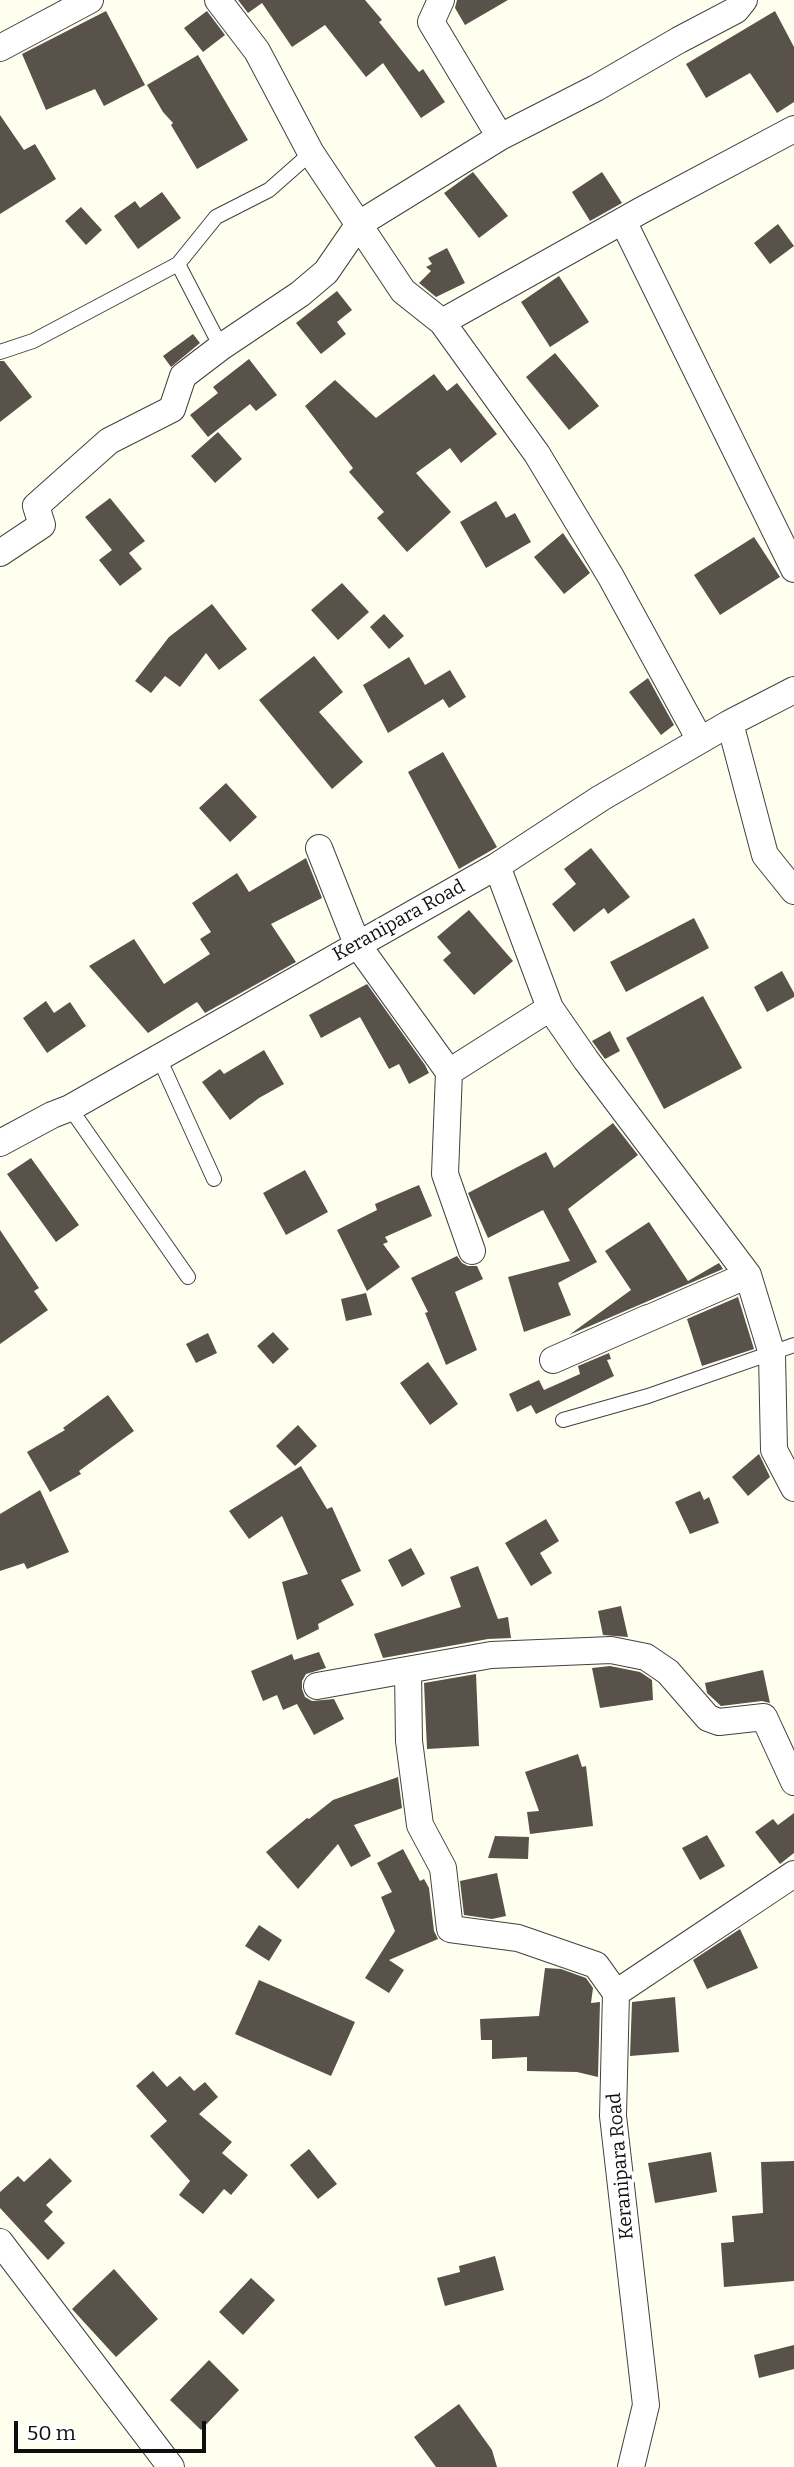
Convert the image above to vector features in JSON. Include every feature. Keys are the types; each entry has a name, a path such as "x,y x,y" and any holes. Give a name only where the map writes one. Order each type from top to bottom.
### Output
{"street":[{"path":"0,48 90,0"},
{"path":"218,0 257,51 311,153 403,291 442,322 537,454 611,577 700,740"},
{"path":"441,0 431,22 500,137"},
{"path":"0,553 42,525 36,506 109,441 172,409 183,376 222,346 300,294 326,272 359,224 500,137 596,88 736,10 744,0"},
{"path":"442,322 794,129"},
{"path":"623,222 794,569"},
{"name":"Keranipara Road","path":"0,1143 70,1108 497,866 601,797 730,723 794,690"},
{"path":"730,723 765,855 794,891"},
{"path":"319,848 357,944 449,1072 445,1174 472,1251"},
{"path":"497,866 550,1008 748,1275 783,1350 774,1450 794,1488"},
{"path":"449,1072 550,1008"},
{"path":"648,1318 553,1360 748,1275"},
{"path":"317,1686 491,1655 611,1650 646,1657 668,1672 708,1717 719,1723 764,1717 794,1782"},
{"path":"408,1671 409,1741 420,1825 443,1868 450,1929 518,1938 596,1965 616,1993 794,1874"},
{"name":"Keranipara Road","path":"616,1993 613,2116 646,2405 631,2467"},
{"path":"0,2242 171,2467"}],"lane":[{"path":"0,352 33,341 178,264 215,217 269,190 311,153"},
{"path":"178,264 222,346"},
{"path":"159,1058 214,1179"},
{"path":"70,1108 188,1277"},
{"path":"563,1420 648,1396 783,1350"}],"building":[{"path":"238,0 365,0 419,72 423,69 445,102 421,118 383,63 366,77 325,25 292,47 262,3 248,13"},
{"path":"457,0 508,0 465,25 455,8"},
{"path":"106,11 145,85 104,106 95,89 46,110 22,54"},
{"path":"207,11 225,35 203,52 184,28"},
{"path":"775,11 794,47 794,102 777,113 750,73 706,98 686,64"},
{"path":"198,55 248,140 197,169 171,125 173,123 147,85"},
{"path":"0,115 24,150 35,144 56,179 0,214"},
{"path":"473,172 508,216 479,238 444,193"},
{"path":"602,172 622,203 590,221 572,192"},
{"path":"162,192 181,218 138,249 114,216 135,201 140,208"},
{"path":"81,207 102,230 86,245 65,221"},
{"path":"778,224 794,246 770,264 754,243"},
{"path":"447,248 465,283 436,297 419,283 431,271 426,267 432,264 428,258"},
{"path":"559,276 589,322 550,347 521,302"},
{"path":"337,291 352,310 337,322 346,334 321,354 296,323"},
{"path":"193,334 200,343 171,367 163,356"},
{"path":"555,353 599,406 569,430 526,377"},
{"path":"249,359 277,395 256,411 250,404 208,437 190,415 218,393 213,387"},
{"path":"0,361 4,361 32,397 0,422"},
{"path":"434,374 447,391 457,383 497,434 461,463 450,448 416,473 451,512 407,552 377,518 384,512 349,472 353,468 305,406 335,380 376,418"},
{"path":"218,432 242,459 215,483 191,456"},
{"path":"110,498 145,541 129,553 142,569 120,586 99,560 112,550 85,517"},
{"path":"496,501 506,518 515,513 531,542 486,568 460,522"},
{"path":"563,533 590,573 564,594 534,557"},
{"path":"754,537 780,577 720,615 694,575"},
{"path":"342,583 369,612 338,640 311,610"},
{"path":"212,604 247,649 219,670 206,653 180,687 165,676 151,693 135,681 169,637"},
{"path":"384,614 404,636 389,649 370,627"},
{"path":"314,656 343,692 319,712 363,762 332,789 259,700"},
{"path":"409,657 425,685 450,670 466,697 449,708 443,699 388,733 363,685"},
{"path":"648,678 674,725 661,735 629,692"},
{"path":"443,752 497,847 459,869 408,772"},
{"path":"226,783 257,817 230,842 199,808"},
{"path":"591,848 630,897 608,914 604,908 574,932 552,904 576,884 564,869"},
{"path":"306,858 322,898 271,924 296,962 205,1013 197,1002 148,1033 89,966 134,939 164,984 210,954 200,939 211,932 192,903 237,873 249,892"},
{"path":"469,910 513,961 474,995 443,960 451,953 437,937"},
{"path":"694,918 709,948 626,992 610,962"},
{"path":"782,971 794,997 767,1012 754,987"},
{"path":"367,984 429,1073 409,1084 399,1064 389,1069 360,1017 321,1038 309,1015"},
{"path":"703,996 742,1068 664,1109 626,1038"},
{"path":"46,1001 54,1013 70,1002 86,1026 47,1053 23,1018"},
{"path":"610,1031 620,1051 605,1059 592,1041"},
{"path":"264,1050 284,1084 259,1098 230,1120 202,1082 220,1069 224,1074"},
{"path":"613,1123 638,1155 568,1209 597,1262 558,1283 571,1315 524,1332 508,1277 570,1261 543,1210 488,1238 468,1193 546,1152 554,1168"},
{"path":"31,1158 79,1225 56,1242 7,1174"},
{"path":"305,1170 328,1212 286,1235 263,1193"},
{"path":"419,1185 432,1216 385,1237 388,1242 383,1244 400,1267 367,1291 337,1230 377,1210 375,1204"},
{"path":"649,1222 688,1281 719,1263 723,1269 569,1335 631,1290 605,1251"},
{"path":"0,1230 39,1288 34,1291 48,1310 0,1344"},
{"path":"457,1256 468,1266 477,1266 483,1279 455,1292 477,1350 446,1365 425,1313 428,1312 411,1278"},
{"path":"366,1293 372,1315 346,1321 341,1299"},
{"path":"738,1297 754,1349 702,1366 687,1319"},
{"path":"273,1332 289,1349 273,1364 257,1346"},
{"path":"208,1333 217,1353 196,1363 186,1344"},
{"path":"609,1353 611,1359 607,1360 614,1376 536,1414 531,1405 517,1412 509,1394 539,1380 544,1390 580,1374 578,1366"},
{"path":"428,1362 458,1404 430,1425 400,1383"},
{"path":"108,1395 134,1431 79,1471 81,1474 50,1492 27,1452 65,1430 63,1428"},
{"path":"298,1425 317,1446 295,1466 276,1446"},
{"path":"759,1454 770,1477 748,1496 732,1477"},
{"path":"301,1466 327,1509 332,1507 361,1571 341,1580 354,1605 318,1624 319,1629 297,1640 282,1582 308,1574 282,1516 249,1539 229,1511"},
{"path":"40,1490 69,1552 27,1569 24,1563 0,1571 0,1514"},
{"path":"700,1491 704,1500 709,1497 719,1523 690,1534 675,1502"},
{"path":"546,1519 559,1541 540,1553 552,1573 531,1586 505,1543"},
{"path":"411,1548 425,1574 402,1587 388,1560"},
{"path":"478,1566 498,1619 508,1617 511,1638 488,1639 383,1658 374,1634 461,1607 450,1577"},
{"path":"621,1606 628,1637 603,1635 598,1611"},
{"path":"319,1652 326,1668 306,1674 302,1689 305,1697 312,1701 334,1699 344,1719 314,1735 297,1704 283,1710 277,1695 263,1701 251,1671 292,1654 294,1660"},
{"path":"610,1666 640,1672 652,1680 653,1700 600,1708 592,1668"},
{"path":"763,1670 770,1703 762,1701 721,1706 707,1693 705,1683"},
{"path":"476,1674 479,1746 427,1749 424,1683"},
{"path":"578,1754 582,1767 586,1766 593,1826 530,1834 527,1812 539,1811 525,1772"},
{"path":"398,1777 402,1808 354,1825 371,1856 351,1867 338,1844 298,1889 266,1852 333,1800"},
{"path":"794,1813 794,1853 780,1864 755,1832 773,1819 778,1825"},
{"path":"707,1835 725,1866 700,1880 682,1848"},
{"path":"495,1836 529,1837 528,1859 488,1858"},
{"path":"403,1849 420,1881 424,1879 429,1888 434,1931 438,1939 389,1960 404,1970 389,1993 365,1978 395,1931 381,1897 392,1892 377,1863"},
{"path":"497,1873 506,1916 492,1919 464,1915 460,1881"},
{"path":"259,1925 282,1940 269,1961 245,1946"},
{"path":"740,1929 758,1968 707,1989 693,1960"},
{"path":"545,1968 561,1969 586,1978 593,1988 591,2003 600,2002 598,2077 577,2072 527,2071 527,2057 492,2059 492,2040 481,2040 480,2019 539,2016"},
{"path":"259,1980 355,2022 331,2076 235,2034"},
{"path":"675,1997 679,2052 630,2056 632,2002"},
{"path":"153,2071 167,2087 180,2076 194,2091 205,2082 218,2097 199,2114 232,2142 222,2153 248,2175 231,2195 224,2189 203,2214 179,2195 190,2181 150,2136 167,2121 136,2086"},
{"path":"309,2149 337,2184 318,2199 290,2165"},
{"path":"711,2152 717,2192 655,2203 648,2163"},
{"path":"50,2158 72,2181 46,2205 53,2212 44,2221 65,2243 48,2260 0,2208 0,2192 18,2176 24,2182"},
{"path":"794,2161 794,2281 724,2287 721,2243 734,2242 732,2216 763,2213 761,2162"},
{"path":"495,2256 504,2290 445,2306 437,2278 460,2272 459,2266"},
{"path":"114,2269 158,2319 116,2357 72,2309"},
{"path":"251,2278 275,2300 243,2335 219,2312"},
{"path":"794,2345 794,2369 759,2378 754,2355"},
{"path":"209,2360 239,2390 201,2430 170,2400"},
{"path":"459,2404 492,2450 497,2467 436,2467 414,2437"}]}
